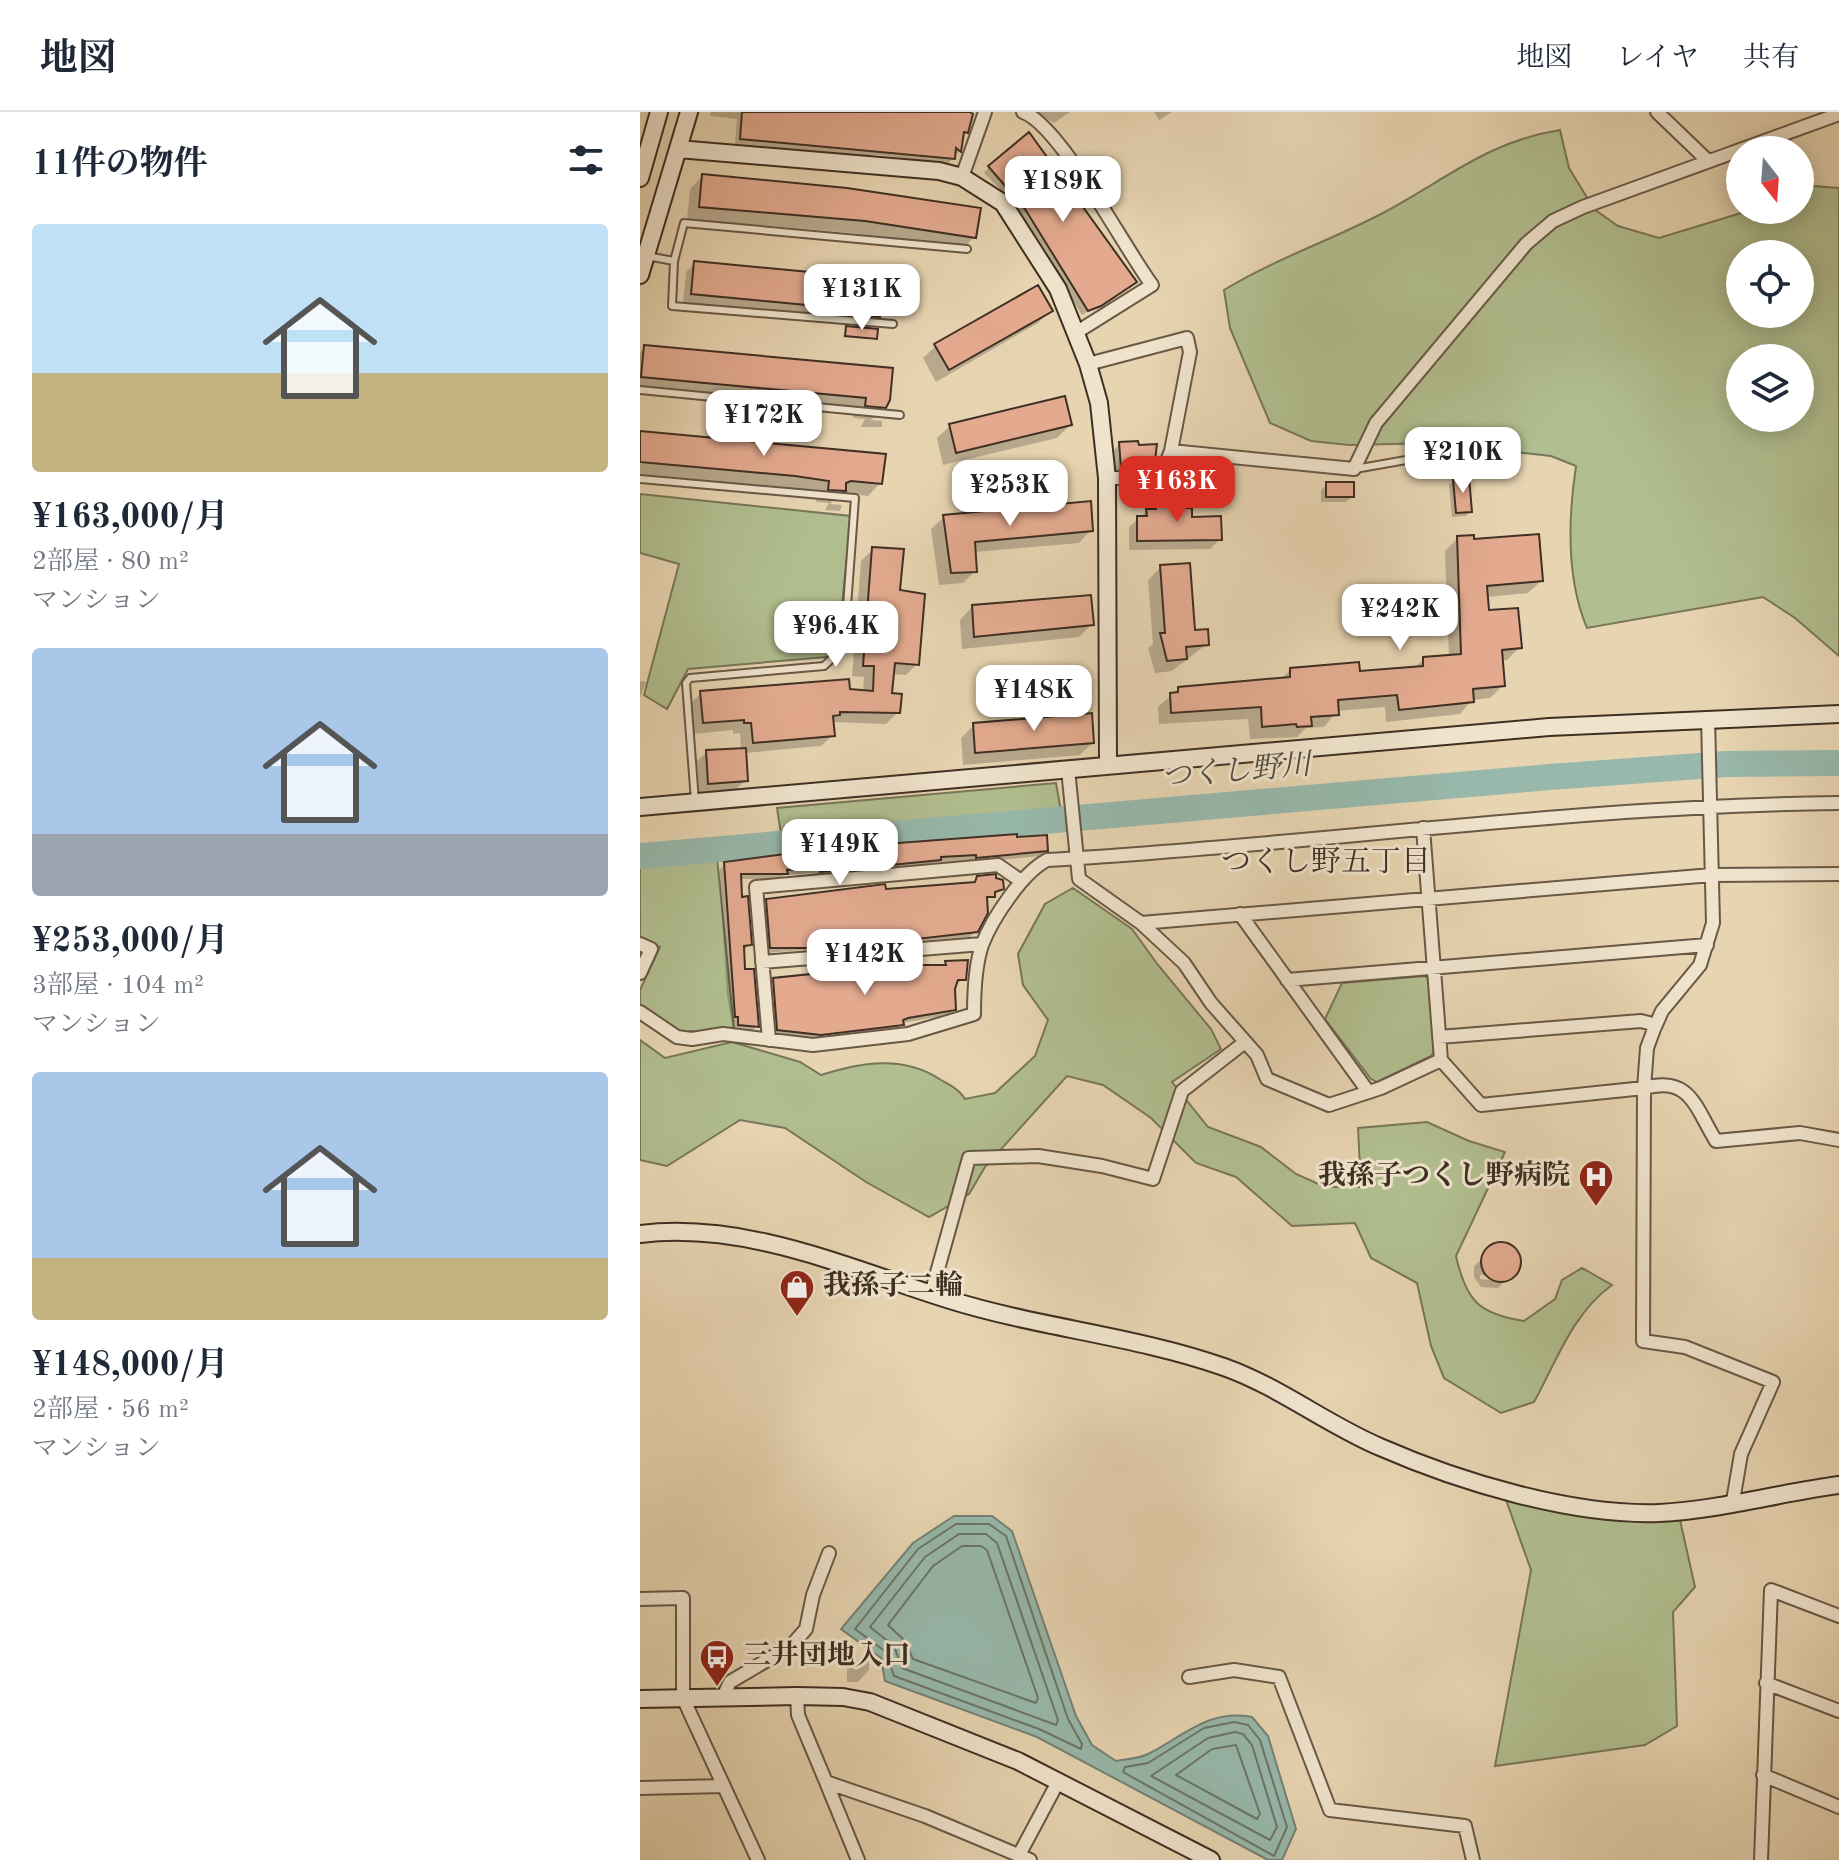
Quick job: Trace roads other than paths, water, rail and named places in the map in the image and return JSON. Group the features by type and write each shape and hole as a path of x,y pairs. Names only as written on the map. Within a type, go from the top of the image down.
{"street":[{"path":"640,178 659,112"},
{"path":"640,275 689,112"},
{"path":"962,177 985,112"},
{"path":"1023,112 1054,140 1152,285 1077,332"},
{"path":"1657,112 1707,160"},
{"path":"1171,451 1354,469 1376,423 1526,244 1563,216 1707,160 1839,114"},
{"path":"678,149 915,169 962,177 1003,203 1058,289 1077,332 1099,403 1107,478 1108,765"},
{"path":"1088,364 1187,338 1190,352 1171,451 1160,478 1107,478"},
{"path":"640,807 1549,727 1839,714"},
{"path":"1708,718 1713,923 1700,965 1662,1011 1647,1048 1644,1088 1643,1341 1685,1347 1773,1382 1741,1454 1733,1501"},
{"path":"1068,769 1079,879 1141,923 1184,963 1211,1003 1257,1055 1267,1079 1329,1105 1367,1090 1381,1088 1441,1060"},
{"path":"640,1012 677,1037 692,1039 723,1034 813,1045 892,1036 974,1014 982,944 1029,870 1047,860 1710,804 1839,803"},
{"path":"1423,828 1441,1060 1481,1105 1673,1084 1684,1088 1716,1141 1800,1133 1839,1140"},
{"path":"769,1040 756,887 998,865 1021,881"},
{"path":"1141,923 1712,875 1839,874"},
{"path":"1240,914 1367,1090"},
{"path":"640,944 651,949 640,973"},
{"path":"762,962 982,944"},
{"path":"1287,980 1707,945"},
{"path":"1439,1037 1641,1021 1656,1025"},
{"path":"931,1294 969,1158 1038,1156 1102,1166 1153,1179 1182,1091 1245,1042"},
{"path":"640,1234 696,1230 751,1239 977,1309 1222,1366 1273,1388 1350,1434 1473,1483 1640,1513 1694,1509 1839,1485"},
{"path":"723,1697 730,1682 791,1646 806,1629 813,1595 829,1553"},
{"path":"1761,1860 1771,1590 1839,1616"},
{"path":"640,1599 683,1598 683,1698 758,1860"},
{"path":"1189,1677 1234,1670 1279,1677 1330,1810 1465,1826 1473,1860"},
{"path":"1766,1683 1839,1711"},
{"path":"797,1696 798,1715 858,1860"},
{"path":"640,1699 797,1696 843,1697 870,1702 1059,1780 1211,1860"},
{"path":"1763,1775 1839,1807"},
{"path":"826,1782 911,1811 1026,1858 1059,1780"},
{"path":"640,1788 724,1786"}],"lane":[{"path":"893,324 672,306 674,261 684,223 967,249"},
{"path":"647,256 674,261"},
{"path":"640,390 900,415"},
{"path":"1354,469 1406,460"},
{"path":"640,479 855,498 844,647 824,666 690,678 686,683 695,803"}],"water":[{"path":"954,1516 992,1516 1012,1531 1076,1716 1092,1745 1116,1761 1132,1759 1148,1754 1209,1720 1252,1717 1268,1736 1296,1829 1282,1860 1268,1860 1037,1737 885,1681 881,1658 841,1629 913,1543"}],"waterway":[{"name":"つくし野川","path":"640,856 1550,777 1726,764 1839,763"}],"place":[{"name":"我孫子つくし野病院","path":"1596,1208"},
{"name":"我孫子二輪","path":"797,1318"},
{"name":"三井団地入口","path":"717,1688"}],"district":[{"name":"つくし野五丁目","path":"1326,863"}]}
